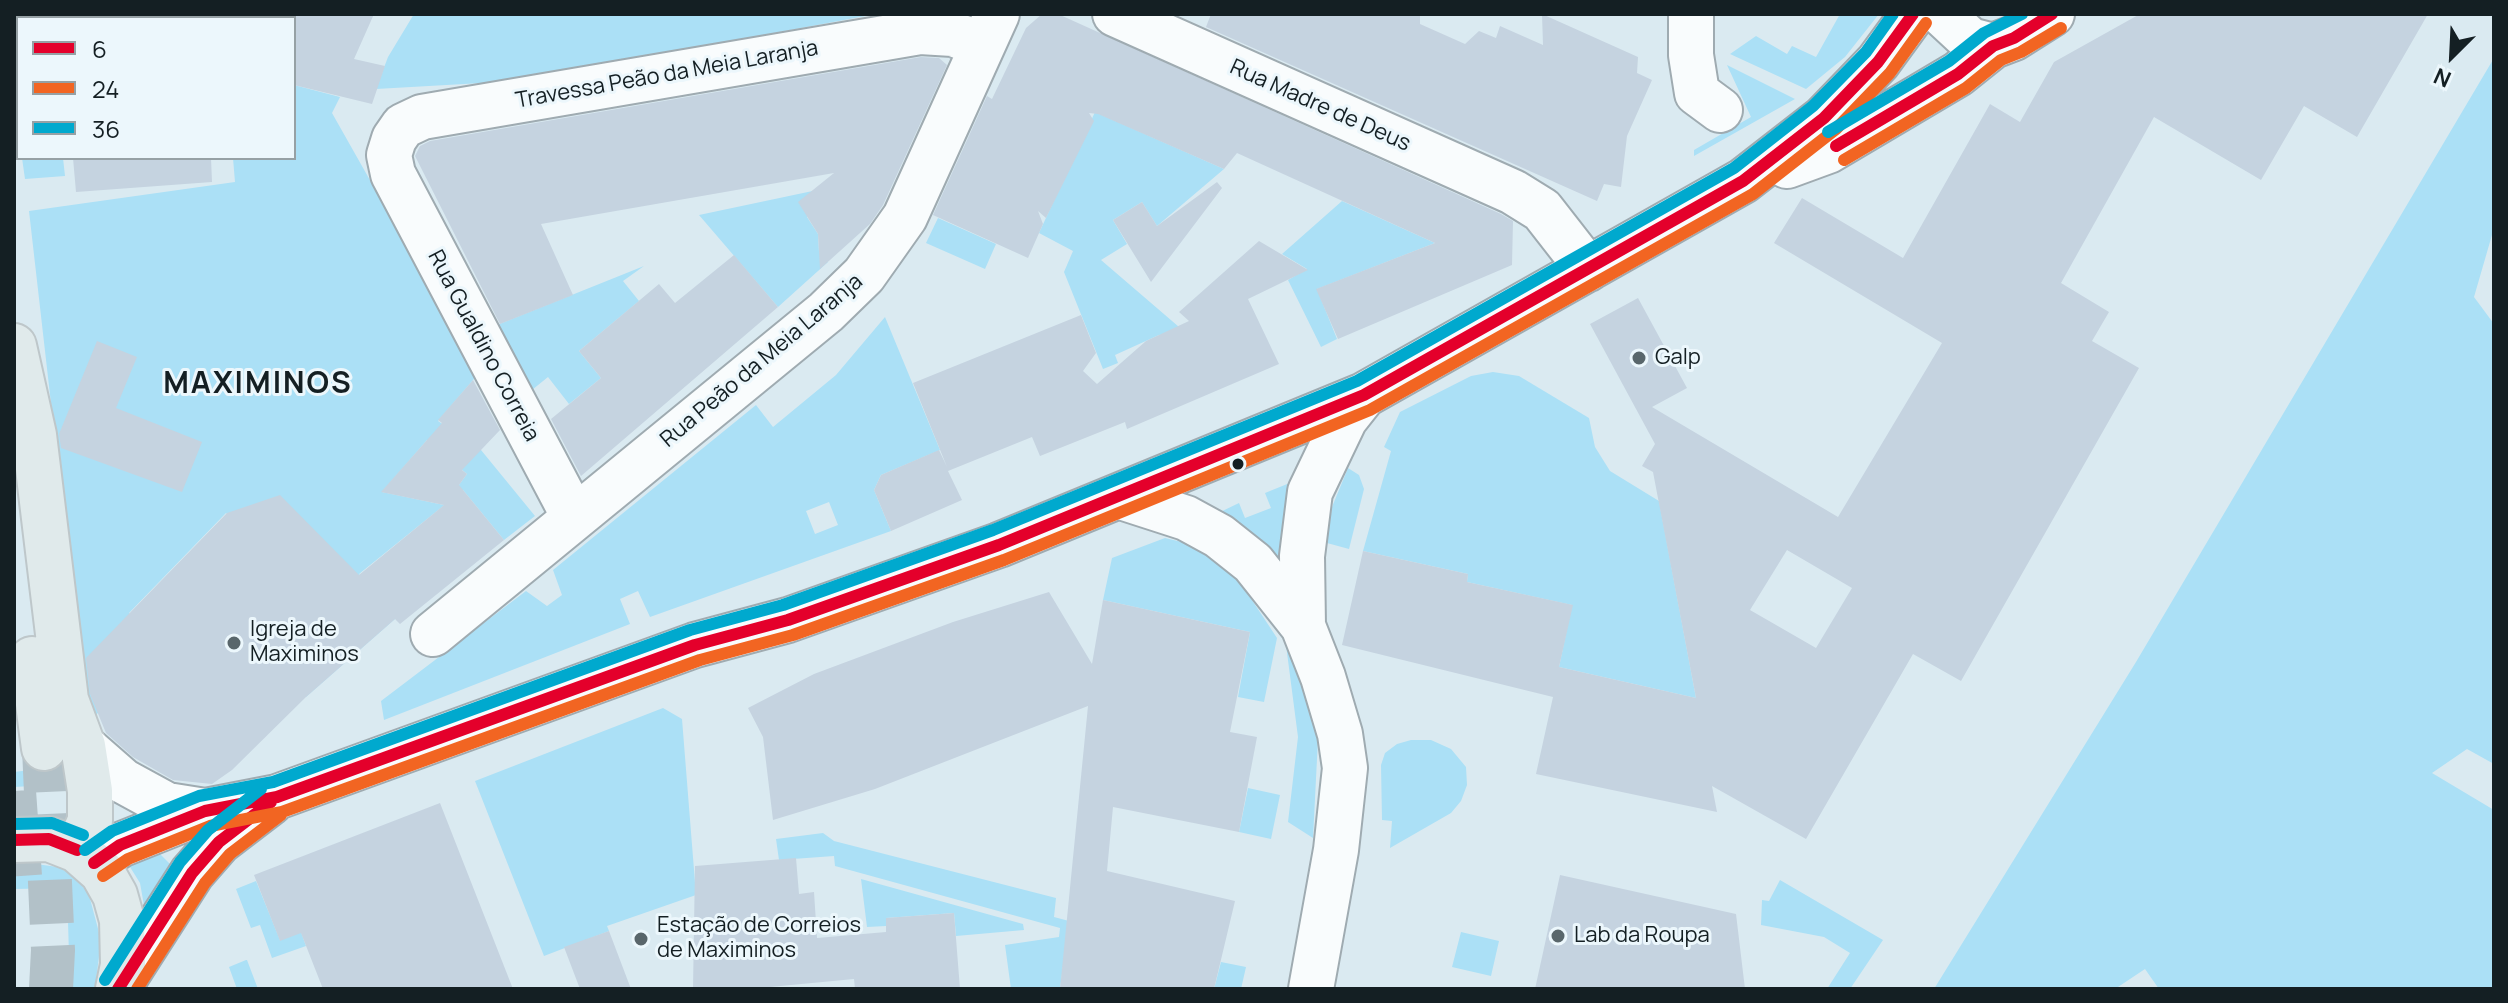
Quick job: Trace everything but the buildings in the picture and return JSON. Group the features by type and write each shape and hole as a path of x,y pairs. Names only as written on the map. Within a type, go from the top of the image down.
{"main road":[{"path":"14,346 34,435 66,700 63,747"},
{"path":"14,488 63,747 90,791 85,857"},
{"path":"14,840 49,839 85,857 115,895 122,920 123,965 118,988"}],"street":[{"name":"Rua Madre de Deus","path":"1115,14 1525,199 1542,210 1588,269"},
{"path":"1691,14 1691,55 1697,93 1720,110"},
{"path":"85,857 205,811 277,797 695,645 788,620 868,593 1121,497 1364,395 1743,181 1833,109 1878,62 1913,14"},
{"path":"1942,14 1970,40 1993,46"},
{"path":"1743,181 1828,151 1958,74 1993,46 2046,16"},
{"name":"Travessa Peão da Meia Laranja","path":"393,174 389,155 394,139 403,126 422,117 920,32 953,34 990,30"},
{"name":"Rua Peão da Meia Laranja","path":"433,634 826,312 864,275 905,217 990,30"},
{"name":"Rua Gualdino Correia","path":"393,174 574,517"},
{"path":"695,645 796,597 1498,317"},
{"path":"1311,989 1338,836 1345,768 1340,734 1303,626 1303,544 1310,492 1345,419 1364,395"},
{"path":"1121,497 1186,518 1219,536 1253,563 1303,626"},
{"path":"63,747 167,805 205,811"},
{"path":"118,988 192,873 219,842 277,797"}],"shaded area":[{"path":"414,14 876,14 517,81 376,89 388,57"},
{"path":"1840,14 1879,14 1845,57 1806,89 1730,54 1756,36 1787,54 1792,46 1816,57"},
{"path":"16,42 16,112 14,44"},
{"path":"2494,58 2494,228 2474,297 2494,324 2494,764 2467,749 2432,773 2494,810 2494,989 2159,989 2145,969 2115,989 1934,989 2136,662"},
{"path":"1727,65 1795,99 1694,156 1694,150 1751,117"},
{"path":"296,86 340,97 332,113 479,373 438,421 481,450 535,516 504,540 463,490 359,574 395,619 306,697 295,686 266,553 226,513 129,613 148,632 136,672 96,715 84,692 29,211 235,182 233,160 296,160","holes":["427,440 467,474 444,505 382,492"]},
{"path":"1095,112 1224,169 1157,226 1142,202 1113,220 1127,244 1101,260 1186,333 1159,335 1115,355 1118,363 1103,369 1064,272 1073,251 1039,233"},
{"path":"22,160 63,160 65,176 25,179"},
{"path":"841,185 807,217 818,234 819,252 828,262 778,307 699,215"},
{"path":"1342,201 1435,243 1317,289 1337,339 1321,347 1288,280 1307,269 1282,254"},
{"path":"938,218 996,244 985,269 926,243"},
{"path":"644,266 623,281 639,301 579,351 601,378 569,404 548,377 527,394 492,327"},
{"path":"885,317 940,450 881,475 874,490 891,531 650,617 638,591 620,599 630,624 384,720 381,701 526,591 547,606 562,595 553,570 756,405 773,427 836,375","holes":["829,502 838,525 815,534 806,511"]},
{"path":"1493,372 1519,376 1589,418 1595,447 1610,471 1659,501 1696,698 1559,667 1572,605 1467,582 1468,574 1363,551 1391,451 1384,447 1400,412 1471,376"},
{"path":"1348,468 1359,475 1364,489 1349,549 1327,543 1332,507"},
{"path":"1302,478 1293,591 1212,516 1239,503 1245,518 1271,508 1265,493"},
{"path":"1165,538 1186,543 1217,562 1240,582 1277,638 1264,702 1238,697 1250,632 1103,600 1112,558"},
{"path":"1286,645 1311,698 1318,739 1313,838 1288,822 1298,737"},
{"path":"663,708 682,719 696,895 607,926 609,931 544,956 475,781"},
{"path":"1431,740 1451,749 1466,767 1467,785 1461,801 1451,813 1390,848 1392,821 1382,820 1381,765 1385,753 1397,744"},
{"path":"62,766 68,784 14,787 14,772"},
{"path":"1248,788 1280,795 1271,839 1239,832"},
{"path":"823,833 834,841 1056,898 1054,917 1069,921 1060,989 1011,989 1005,945 1059,937 1060,928 835,866 834,856 779,860 776,839"},
{"path":"152,846 175,869 147,922 140,883 120,851"},
{"path":"21,862 58,867 76,877 89,895 101,940 95,989 70,989 67,888 14,889 14,865"},
{"path":"861,879 1023,924 1024,930 956,936 954,913 886,918 886,926 867,927"},
{"path":"1780,880 1883,940 1850,989 1827,989 1850,953 1824,937 1761,925 1762,900 1769,901"},
{"path":"256,881 280,940 301,932 306,946 272,958 260,925 251,928 236,889"},
{"path":"1461,932 1499,941 1491,976 1452,967"},
{"path":"247,960 258,989 237,989 229,967"},
{"path":"1221,962 1246,967 1241,989 1214,989"}],"tunnel":[{"path":"44,748 53,950 51,989"},
{"path":"14,791 20,876"}],"transit line":[{"name":"36","path":"85,850 112,831 199,796 273,782 690,630 783,605 993,530 1357,381 1734,168 1813,106 1866,52 1893,14"},
{"name":"6","path":"94,863 120,845 205,811 277,797 695,645 788,620 999,545 1364,395 1743,181 1824,118 1878,62 1913,14"},
{"name":"36","path":"1828,132 1949,61 1984,33 2022,14"},
{"name":"6","path":"1836,146 1958,74 1993,46 2014,38 2052,14"},
{"name":"24","path":"103,876 128,859 210,826 282,812 700,660 793,635 1004,560 1370,410 1753,194 1836,129 1890,73 1926,23"},
{"name":"24","path":"1844,160 1966,88 2001,60 2061,28"},
{"name":"36","path":"105,980 180,862 208,830 261,789"},
{"name":"6","path":"118,989 192,873 219,842 271,802"},
{"name":"24","path":"137,989 205,883 230,854 281,815"},
{"name":"36","path":"14,824 52,823 83,835"},
{"name":"6","path":"14,840 49,839 77,850"}],"place":[{"name":"Galp","path":"1639,358"},
{"name":"Igreja de Maximinos","path":"234,643"},
{"name":"Lab da Roupa","path":"1558,936"},
{"name":"Estação de Correios de Maximinos","path":"641,939"}],"district":[{"name":"MAXIMINOS","path":"258,385"}]}
